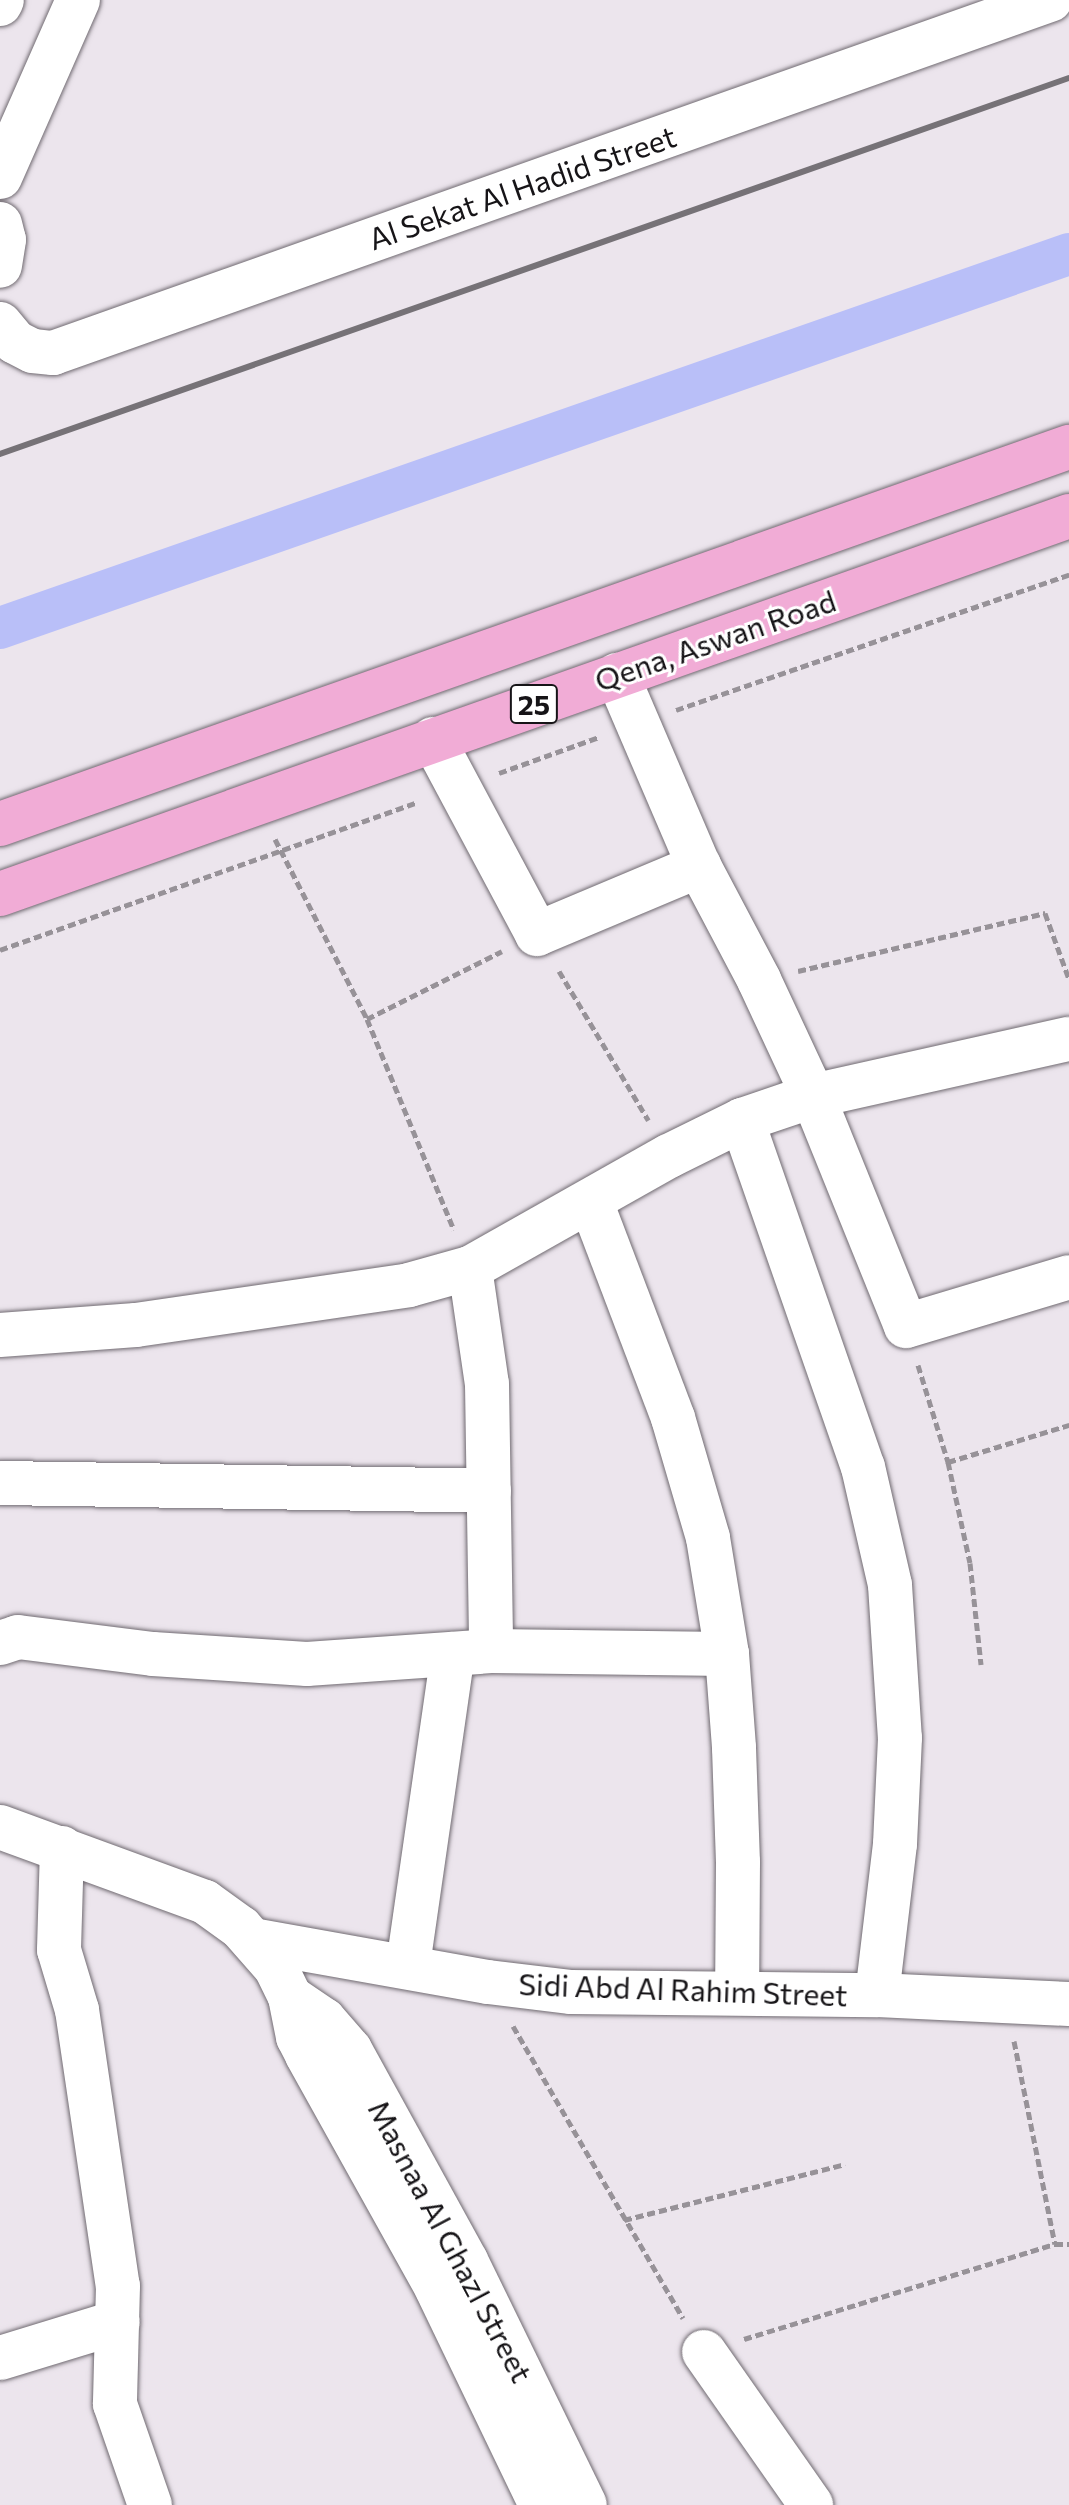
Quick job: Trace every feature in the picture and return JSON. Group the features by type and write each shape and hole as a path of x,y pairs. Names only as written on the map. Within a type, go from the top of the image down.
{"highway":[{"name":"25","path":"0,824 1069,447"},
{"name":"Qena, Aswan Road","path":"0,894 1069,516"}],"street":[{"path":"0,177 78,0"},
{"name":"Al Sekat Al Hadid Street","path":"0,324 15,342 33,351 53,353 1050,0"},
{"path":"0,224 4,240 0,266"},
{"path":"617,675 699,866 759,980 813,1096 906,1326 1069,1277"},
{"path":"433,739 537,934 699,866"},
{"path":"0,1335 136,1325 409,1285 470,1268 669,1156 742,1120 813,1096 1069,1039"},
{"path":"742,1120 863,1467 890,1585 900,1738 895,1844 877,1995"},
{"path":"591,1202 673,1418 708,1538 727,1654 738,1862 737,1992"},
{"path":"408,1965 472,1652 489,1491 487,1384 470,1268"},
{"path":"0,1483 489,1491"},
{"path":"0,1643 18,1637 168,1655 307,1664 472,1652 727,1654"},
{"name":"Masnaa Al Ghazl Street","path":"0,1827 205,1902 252,1940 276,1968 290,1997 298,2037 437,2289 541,2505"},
{"path":"62,1848 59,1950 77,2010 102,2158 118,2286 113,2380 115,2404 150,2505"},
{"name":"Sidi Abd Al Rahim Street","path":"252,1940 408,1965 488,1982 571,1992 877,1995 1069,2004"},
{"name":"Masnaa Al Ghazl Street","path":"290,1997 324,2020 350,2050 466,2261 585,2505"},
{"path":"0,2358 118,2322"},
{"path":"704,2352 811,2505"}],"path":[{"path":"0,950 637,724 1069,575"},
{"path":"259,801 280,852 367,1019 470,1268"},
{"path":"759,980 1045,913 1069,979"},
{"path":"367,1019 537,934 669,1156"},
{"path":"906,1326 948,1462 970,1563 981,1664"},
{"path":"948,1462 1069,1425"},
{"path":"488,1982 624,2220 704,2352 1055,2244 1069,2244"},
{"path":"1006,2001 1055,2244"},
{"path":"624,2220 845,2164"}],"waterway":[{"path":"0,628 1069,254"}],"railway":[{"path":"0,454 1069,78"}]}
